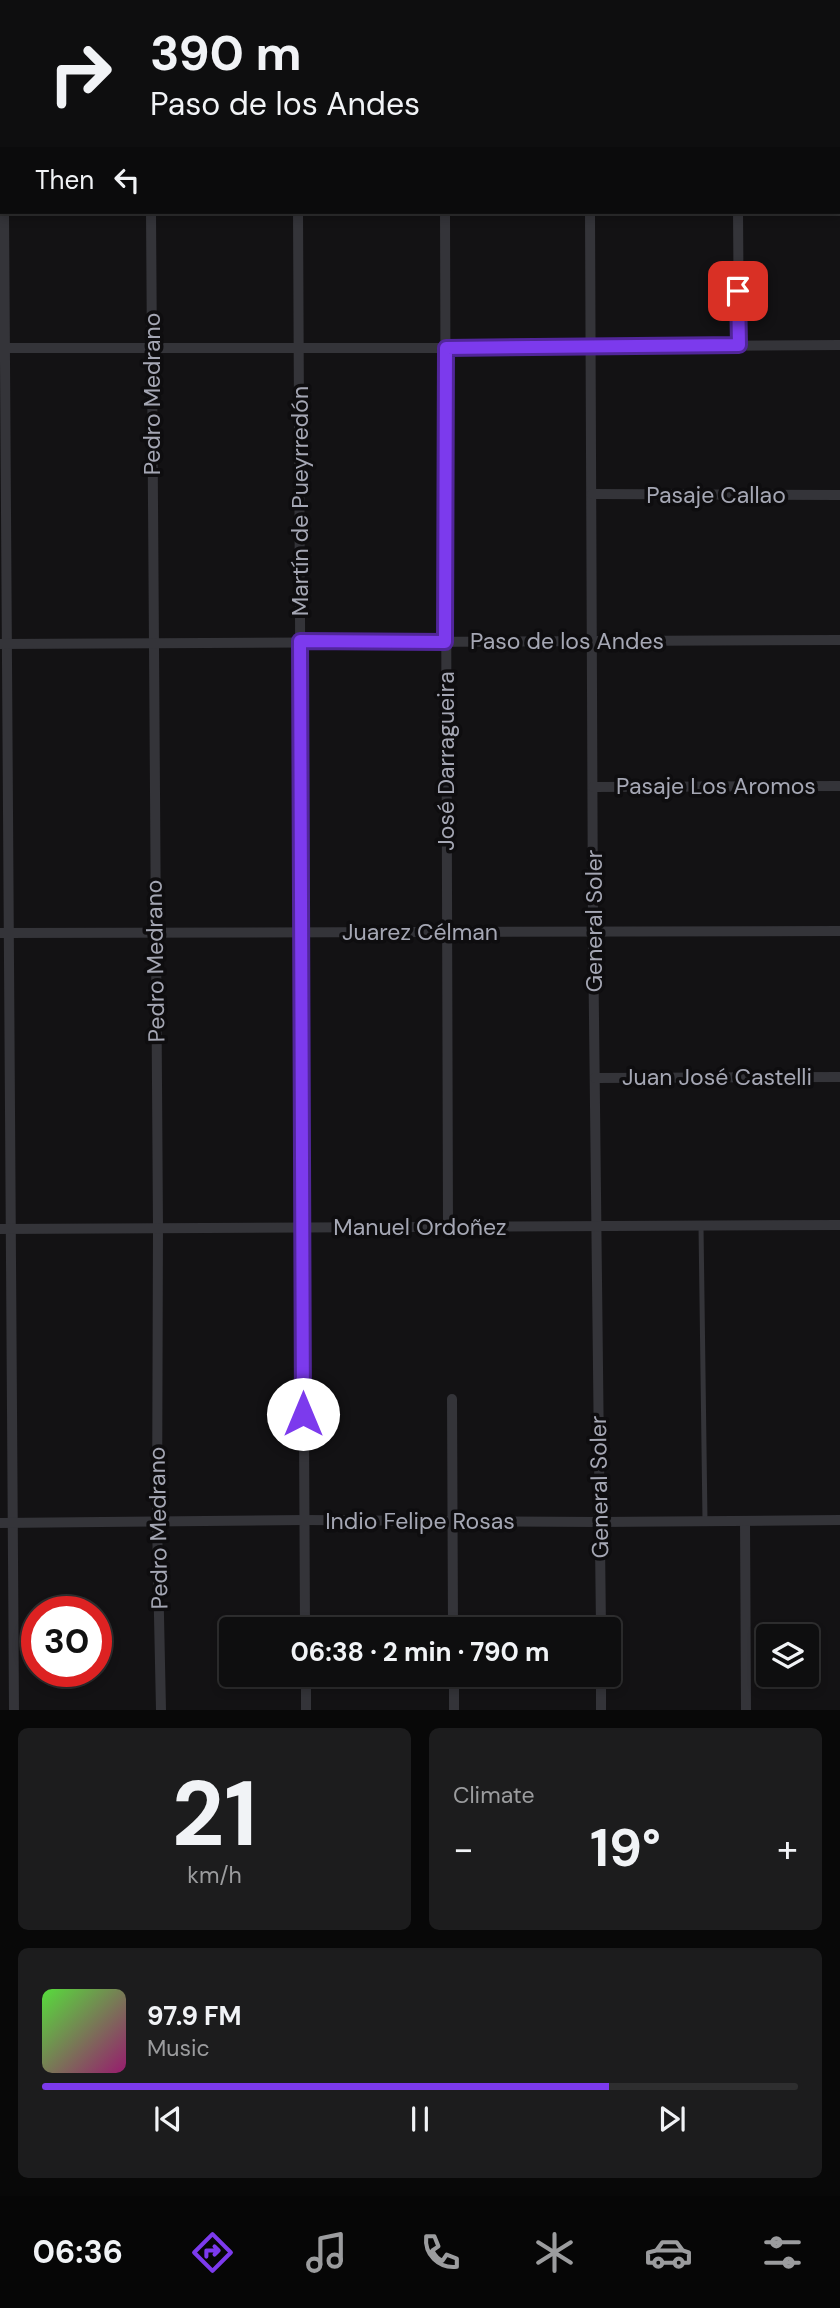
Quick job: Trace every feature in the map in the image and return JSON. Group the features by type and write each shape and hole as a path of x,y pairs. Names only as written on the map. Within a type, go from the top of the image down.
{"street":[{"path":"4,214 4,933 14,1710"},
{"name":"Pedro Medrano","path":"151,214 161,1710"},
{"name":"Martín de Pueyrredón","path":"298,214 305,1617"},
{"name":"José Darragueira","path":"445,214 448,1227"},
{"name":"General Soler","path":"590,214 593,931 601,1617"},
{"path":"738,214 739,345"},
{"path":"2,348 840,345"},
{"name":"Pasaje Callao","path":"592,494 840,495"},
{"name":"Paso de los Andes","path":"3,644 840,640"},
{"name":"Pasaje Los Aromos","path":"593,787 840,786"},
{"name":"Juarez Célman","path":"4,933 840,932"},
{"name":"Juan José Castelli","path":"595,1077 840,1077"},
{"name":"Manuel Ordoñez","path":"6,1229 840,1225"},
{"path":"452,1399 453,1617"},
{"name":"Indio Felipe Rosas","path":"0,1523 840,1520"},
{"path":"745,1521 746,1710"},
{"path":"306,1687 306,1710"},
{"path":"454,1687 454,1710"},
{"path":"601,1687 601,1710"}],"lane":[{"path":"701,1226 705,1521"}],"route":[{"path":"303,1414 300,641 445,642 446,348 739,345 738,291"}]}
